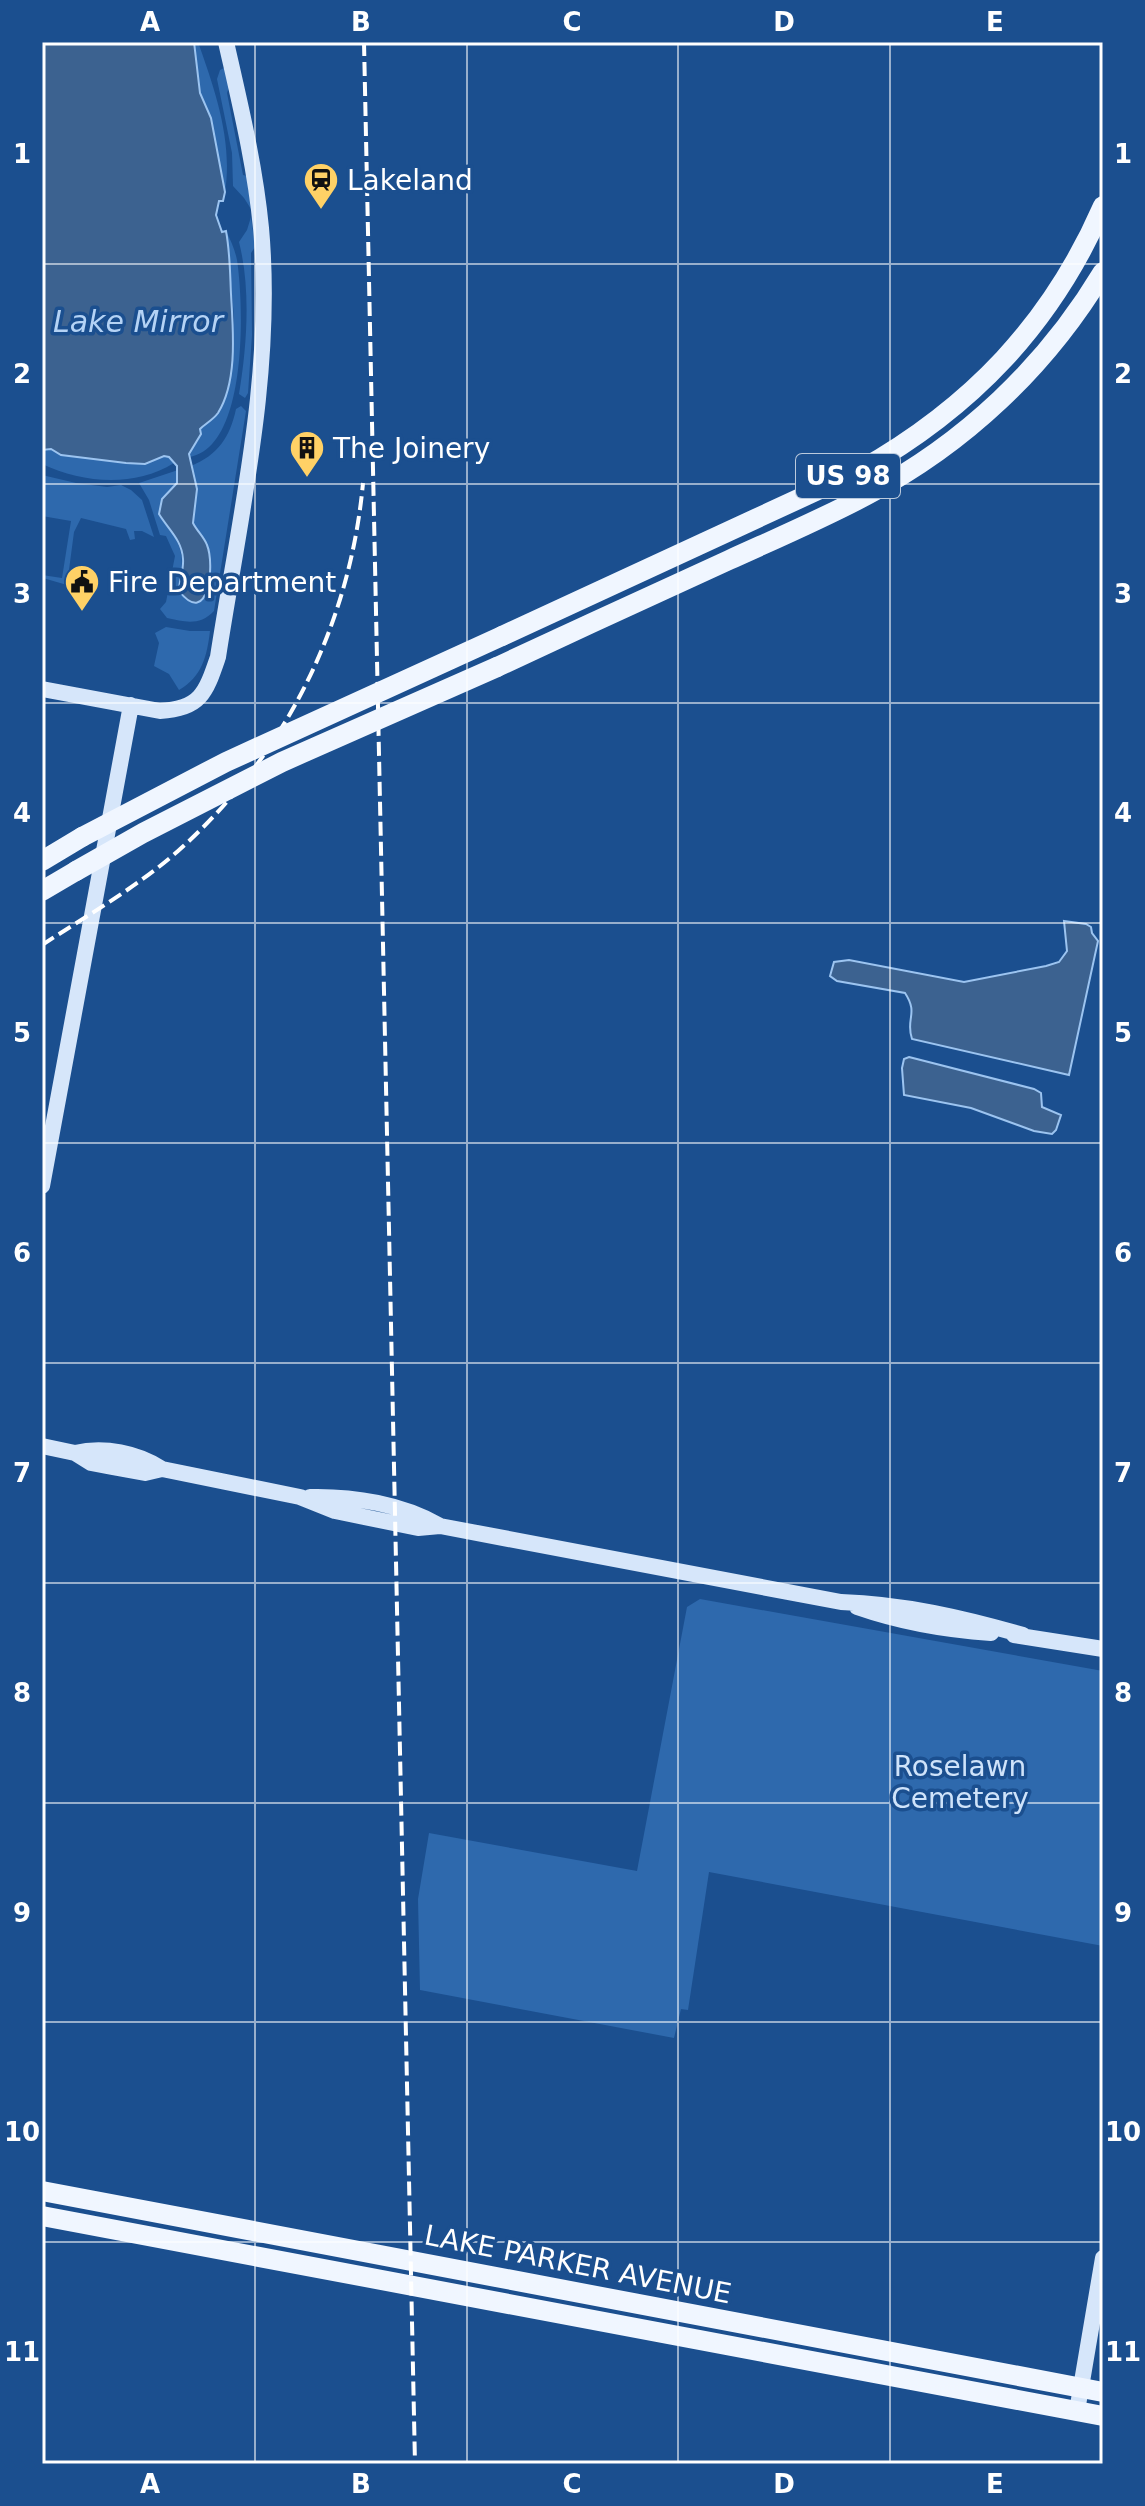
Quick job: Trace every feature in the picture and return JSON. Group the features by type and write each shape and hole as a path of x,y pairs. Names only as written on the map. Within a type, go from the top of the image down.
{"main road":[{"name":"US 98","path":"42,861 226,762 859,471 896,450 934,424 999,367 1027,335 1074,266 1103,206"},
{"name":"US 98","path":"42,891 143,833 282,762 497,667 866,496 936,454 1002,400 1085,302 1103,272"},
{"name":"LAKE PARKER AVENUE","path":"42,2191 1103,2392"},
{"path":"42,2206 79,2212 99,2202"},
{"name":"LAKE PARKER AVENUE","path":"42,2216 1103,2416"},
{"path":"95,2226 111,2216 162,2224 187,2218"}],"street":[{"path":"42,689 160,711 178,710 197,702 209,683 218,657 259,395 264,300 261,229 253,166 226,42"},
{"path":"42,1186 131,705"},
{"path":"42,1446 75,1453 91,1463 145,1473 162,1469 300,1497 343,1513 418,1528 440,1526 841,1602 886,1617 964,1631 1023,1635 1103,1649"},
{"path":"1077,2411 1103,2258"}],"green space":[{"path":"194,42 198,42 221,116 227,154 225,192 211,118 200,93"},
{"path":"226,67 230,84 227,93 243,175 247,176 251,209 233,186 232,153 217,79 220,70"},
{"path":"251,217 255,247 251,253 252,335 248,393 245,398 239,394 246,318 245,279 239,242"},
{"path":"226,231 236,256 239,281 238,372 232,403 222,429 208,448 189,457 198,441 200,429 218,414 230,377 234,317"},
{"path":"241,406 246,411 214,611 198,621 167,618 160,609 166,602 175,556 166,536 160,535 149,500 139,483 178,470 177,483 162,499 162,520 180,549 182,564 179,582 210,562 208,546 193,523 197,489 191,466 216,451 230,428 236,409"},
{"path":"51,449 61,455 145,464 164,456 174,463 142,476 91,479 42,464 42,450"},
{"path":"42,475 107,487 121,485 131,490 142,500 154,537 134,531 135,539 130,540 126,529 81,518 74,532 67,585 43,578 42,575 62,578 71,521 42,516"},
{"path":"166,627 210,631 202,665 193,679 179,690 169,674 154,666 159,643 155,633"},
{"name":"Roselawn Cemetery","path":"700,1599 1103,1671 1103,1946 709,1872 688,2010 681,2009 674,2038 420,1990 418,1899 429,1833 637,1871 687,1607"}],"water":[{"name":"Lake Mirror","path":"42,42 194,42 200,93 211,118 225,192 216,215 222,232 226,231 233,339 229,386 224,400 216,415 200,429 201,434 189,454 197,489 193,523 207,545 210,566 207,589 197,603 189,601 179,591 182,552 159,514 162,499 177,483 177,466 169,457 145,464 126,463 42,450"},
{"path":"1064,921 1086,924 1098,941 1069,1075 912,1039 912,1012 905,993 837,981 830,976 834,962 849,960 964,982 1046,966 1059,962 1067,951"},
{"path":"909,1057 1034,1089 1041,1093 1042,1107 1061,1115 1056,1130 1052,1134 1034,1131 971,1108 904,1095 902,1068 904,1059"}],"railway":[{"path":"364,42 415,2464"},
{"path":"42,945 146,877 178,851 216,814 280,730 306,685 344,587 356,536 363,483"}],"place":[{"name":"Lakeland","path":"321,211"},
{"name":"The Joinery","path":"307,479"},
{"name":"Fire Department","path":"82,613"}]}
